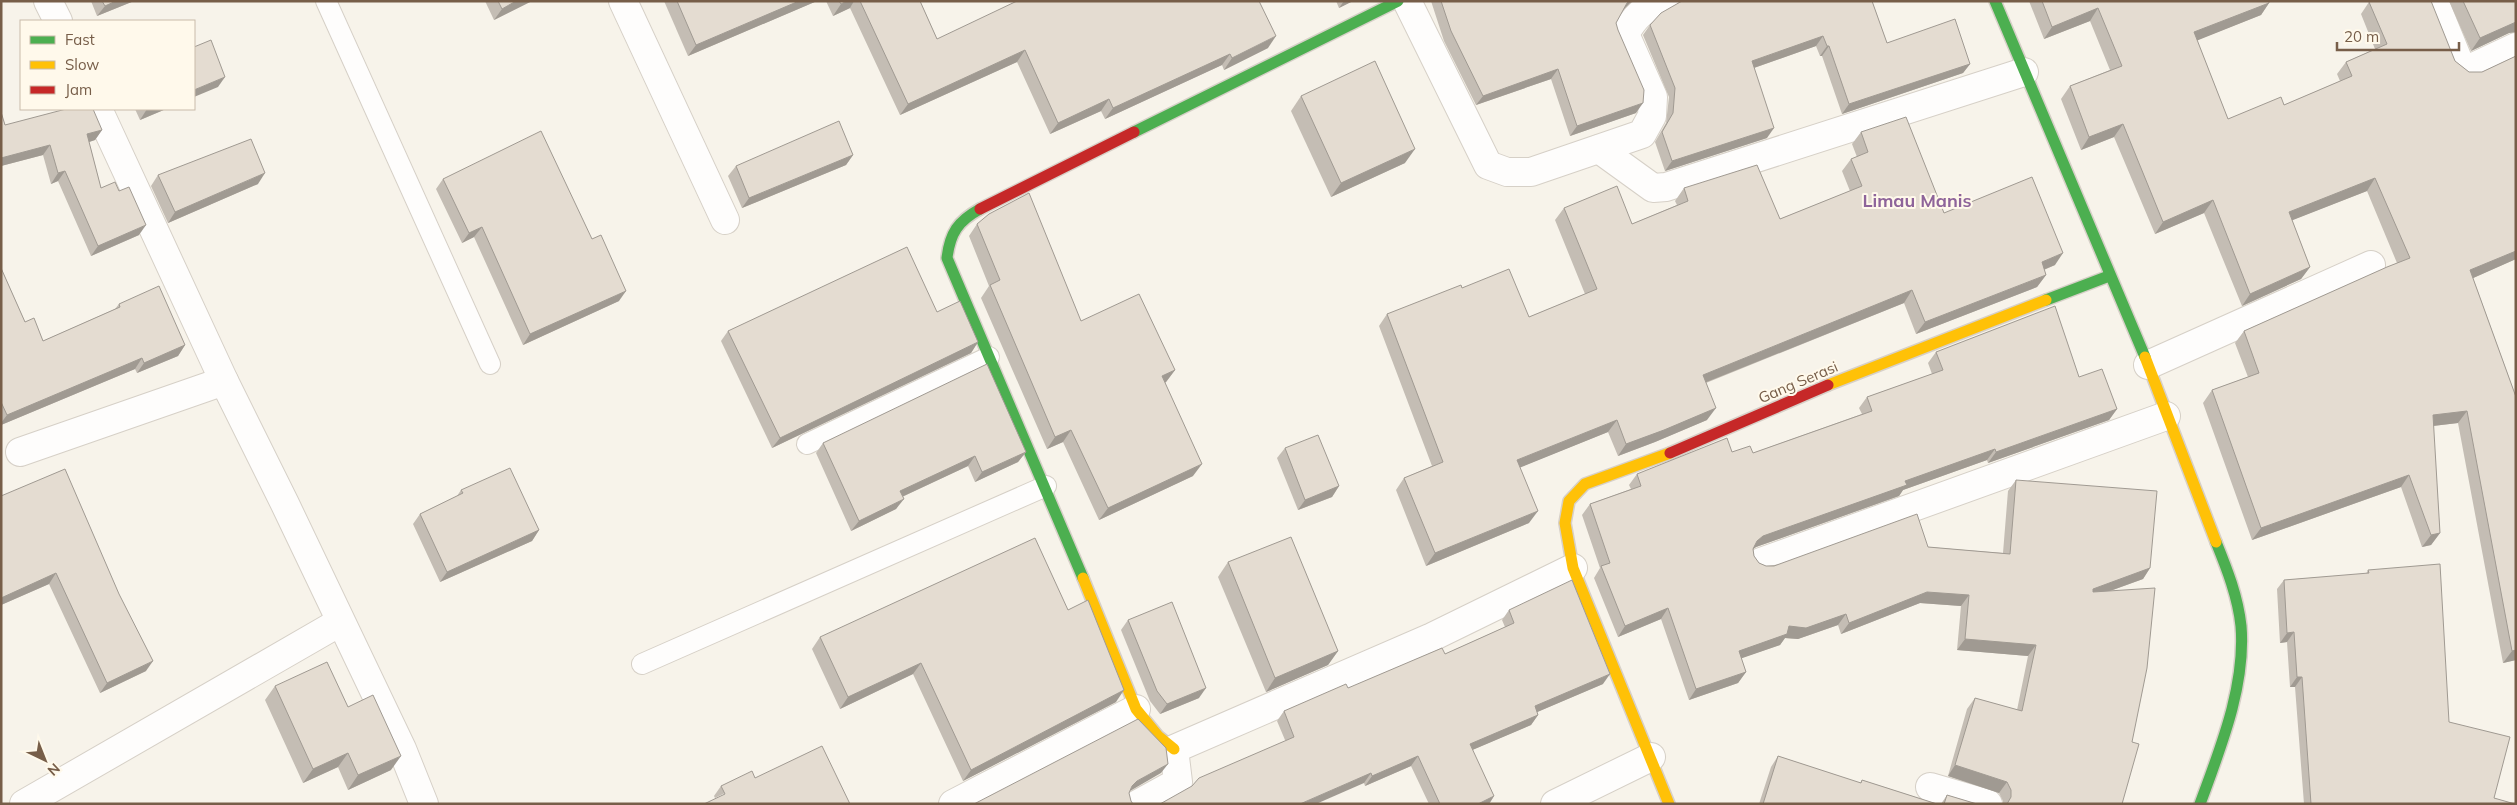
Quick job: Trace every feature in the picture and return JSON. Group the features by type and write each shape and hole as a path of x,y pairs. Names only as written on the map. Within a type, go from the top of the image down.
{"street":[{"path":"48,1 58,20"},
{"path":"623,1 725,220"},
{"path":"1174,749 1154,734 1136,709 1046,486 947,258 948,239 958,221 992,202 1398,1"},
{"path":"1407,1 1488,164 1507,172 1531,172 1642,134 1652,116 1653,97 1625,34 1634,17 1648,7 1664,1"},
{"path":"1995,1 2148,365 2166,416 2233,585 2241,628 2237,680 2217,755 2200,804"},
{"path":"2434,1 2461,67 2467,70 2516,47"},
{"path":"1599,149 1653,188 1666,187 2024,72"},
{"path":"98,110 224,381 402,749 424,804"},
{"path":"2148,365 2372,265"},
{"name":"Gang Serasi","path":"1669,804 1573,568 1565,522 1566,511 1570,501 1584,484 1661,457 1840,380 2109,276"},
{"path":"20,452 224,381"},
{"path":"1761,562 2166,416"},
{"path":"1174,749 1432,637 1573,568"},
{"path":"24,804 340,622"},
{"path":"953,804 1136,709"},
{"path":"1138,804 1178,782 1174,749"},
{"path":"1554,804 1651,757"},
{"path":"1930,787 1988,804"}],"lane":[{"path":"326,1 490,364"},
{"path":"807,444 989,357"},
{"path":"642,664 1046,486"}],"building":[{"path":"102,1 116,1 105,6"},
{"path":"498,1 516,1 502,9"},
{"path":"677,1 799,1 696,45"},
{"path":"860,1 920,1 937,39 1017,1 1259,1 1276,36 1232,58 1230,54 1113,108 1109,99 1058,123 1025,50 908,104"},
{"path":"1441,1 1629,1 1616,23 1644,90 1643,103 1577,126 1558,69 1483,96 1451,31"},
{"path":"1682,1 1872,1 1887,43 1955,19 1970,64 1849,104 1829,46 1827,46 1823,36 1752,61 1774,128 1672,161 1662,132 1673,113 1675,88 1650,25 1661,13"},
{"path":"2042,1 2269,1 2269,3 2194,32 2228,119 2281,97 2284,105 2352,76 2346,62 2387,44 2369,2 2371,1 2431,1 2455,61 2469,72 2482,72 2516,56 2516,251 2470,270 2516,397 2516,650 2512,651 2467,411 2433,415 2440,533 2431,535 2409,475 2261,528 2212,390 2259,373 2244,331 2410,258 2375,178 2289,212 2310,267 2250,294 2213,200 2163,222 2123,124 2089,137 2070,86 2122,66 2098,8 2052,27"},
{"path":"2463,1 2516,1 2516,22 2480,38"},
{"path":"211,40 225,77 195,90 195,47"},
{"path":"1375,61 1415,149 1341,183 1301,96"},
{"path":"62,110 93,110 102,130 87,134 101,188 115,182 119,191 129,187 146,225 98,246 65,171 58,173 50,145 1,158 1,112 5,125"},
{"path":"1906,117 1944,213 2032,177 2063,253 2042,262 2046,275 1925,322 1912,290 1703,375 1716,408 1626,444 1617,420 1517,460 1538,511 1435,553 1404,478 1443,462 1387,314 1461,285 1462,288 1509,269 1529,317 1597,289 1564,208 1617,186 1632,224 1688,201 1684,188 1757,165 1780,219 1862,186 1851,159 1868,152 1861,132"},
{"path":"839,121 853,155 749,198 736,166"},
{"path":"541,131 592,239 601,235 626,291 530,334 482,227 469,233 443,179"},
{"path":"251,139 265,173 175,212 158,175"},
{"path":"1029,193 1081,321 1139,294 1175,370 1162,376 1202,464 1108,508 1071,430 1055,437 990,285 1000,280 977,224 989,214"},
{"path":"907,247 937,312 960,301 978,342 780,438 728,331"},
{"path":"1,268 25,322 34,318 43,341 120,307 119,304 159,286 185,345 144,363 142,358 7,415 1,402"},
{"path":"2055,306 2079,377 2102,369 2117,409 1996,452 1995,449 1905,481 1907,485 1763,536 1757,541 1753,549 1754,556 1759,563 1766,566 1774,566 1917,514 1928,547 2010,554 2016,480 2157,491 2150,568 2093,589 2093,592 2155,588 2147,668 2132,742 2139,744 2122,804 2007,804 2011,797 2011,790 2007,782 1955,765 1975,698 2022,711 2036,645 1965,639 1969,595 1927,592 1849,623 1846,614 1806,628 1789,626 1787,634 1739,651 1746,672 1696,689 1668,608 1625,626 1601,566 1610,563 1590,504 1641,486 1637,474 1727,438 1732,452 1750,446 1753,453 1872,411 1867,397 1943,370 1936,352"},
{"path":"987,364 1026,452 982,472 975,456 900,491 904,499 859,521 823,443"},
{"path":"1318,435 1339,486 1305,500 1285,448"},
{"path":"510,468 539,530 447,572 420,514 463,493 461,490"},
{"path":"65,469 119,594 153,661 107,683 56,573 1,598 1,496"},
{"path":"1291,537 1338,651 1275,678 1228,562"},
{"path":"1035,538 1068,610 1088,600 1124,690 971,770 921,663 848,697 820,637"},
{"path":"2440,564 2449,722 2510,737 2494,798 2515,804 2311,804 2302,677 2297,677 2294,632 2287,633 2284,580 2369,573 2368,570"},
{"path":"1572,580 1610,674 1535,706 1538,715 1470,744 1494,796 1478,804 1440,804 1418,756 1372,776 1371,773 1300,804 1160,804 1192,786 1199,778 1294,737 1284,711 1346,684 1348,688 1442,648 1445,654 1514,623 1509,610"},
{"path":"1172,602 1206,688 1167,704 1157,691 1128,620"},
{"path":"327,662 348,707 373,695 401,756 358,775 348,753 313,769 275,686"},
{"path":"1138,719 1166,748 1168,764 1137,781 1132,786 1129,793 1133,804 974,804"},
{"path":"822,746 850,804 704,804 725,794 721,786 752,771 755,778"},
{"path":"1778,756 1861,783 1862,780 1937,804 1763,804"},
{"path":"1947,795 1977,804 1944,804"}],"traffic: fast":[{"path":"1134,132 1398,1"},
{"path":"1995,1 2145,357"},
{"path":"980,209 966,218 956,229 950,241 947,258 1083,578"},
{"path":"2046,300 2109,276"},
{"path":"2200,804 2230,717 2240,671 2241,626 2237,604 2216,542"}],"traffic: slow":[{"path":"1828,385 2046,300"},
{"path":"2145,357 2216,542"},
{"path":"1669,804 1573,568 1565,523 1569,501 1585,484 1670,453"},
{"path":"1083,578 1136,709 1158,736 1174,749"}],"traffic: jam":[{"path":"980,209 1134,132"},
{"path":"1670,453 1828,385"}],"district":[{"name":"Limau Manis","path":"1917,200"}]}
